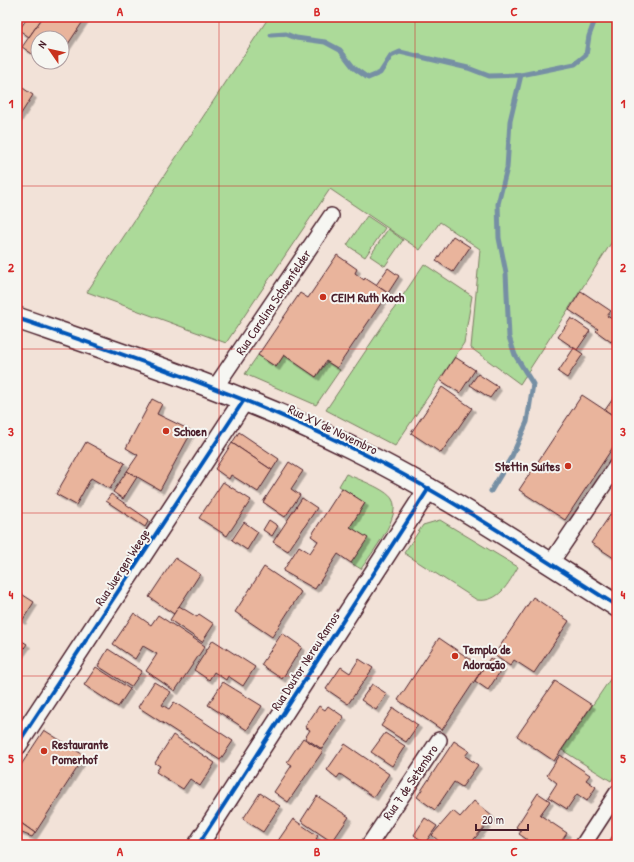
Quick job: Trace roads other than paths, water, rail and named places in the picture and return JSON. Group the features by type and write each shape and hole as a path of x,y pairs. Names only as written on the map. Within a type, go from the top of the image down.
{"main road":[{"name":"Rua XV de Novembro","path":"17,318 244,400 352,448 429,488 617,606"}],"street":[{"name":"Rua Carolina Schoenfelder","path":"214,389 331,216"},
{"name":"Rua Juergen Weege","path":"17,745 244,400"},
{"path":"550,564 617,465"},
{"name":"Rua Doutor Nereu Ramos","path":"198,845 429,488"},
{"name":"Rua 7 de Setembro","path":"369,845 439,740"},
{"path":"583,845 617,792"}],"waterway":[{"path":"491,491 512,456 527,422 533,384 515,355 509,337 506,273 499,238 498,204 507,168 510,121 521,75 575,64 586,55 589,36 596,17"},
{"path":"271,35 286,34 296,38 325,42 340,50 354,68 368,78 380,73 391,56 400,52 468,68 489,76 521,75"}],"place":[{"name":"CEIM Ruth Koch","path":"323,297"},
{"name":"Schoen","path":"166,431"},
{"name":"Stettin Suítes","path":"568,466"},
{"name":"Templo de Adoração","path":"455,656"},
{"name":"Restaurante Pomerhof","path":"44,751"}]}
